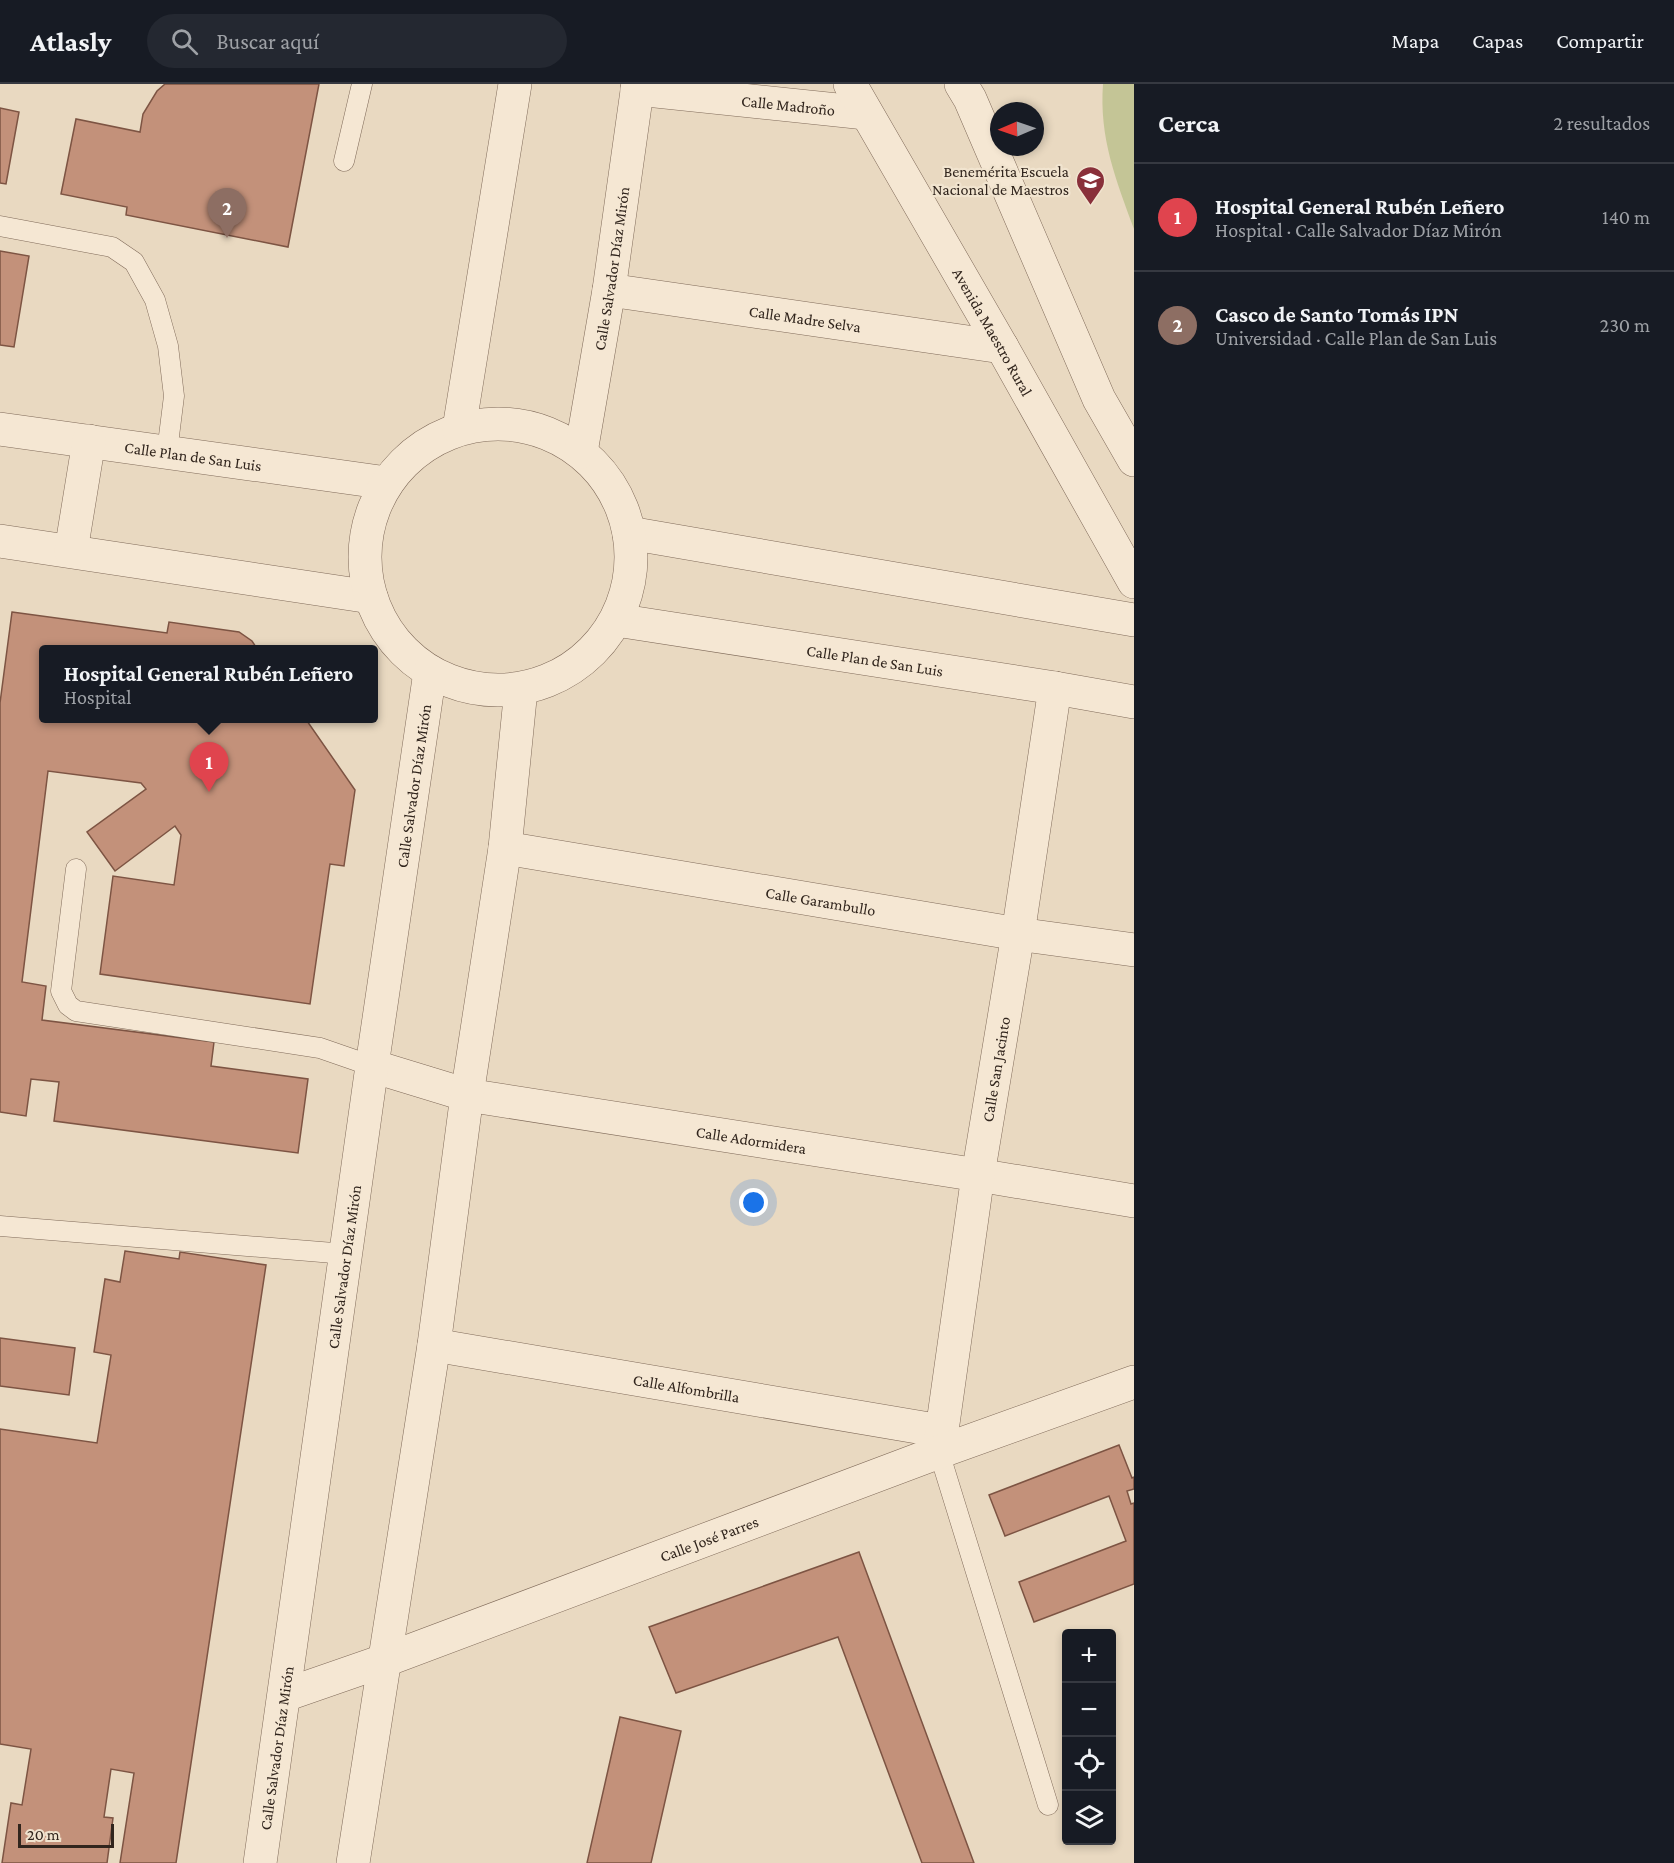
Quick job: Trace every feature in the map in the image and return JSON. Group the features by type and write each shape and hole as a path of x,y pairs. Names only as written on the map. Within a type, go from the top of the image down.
{"street":[{"path":"459,429 515,84"},
{"name":"Avenida Maestro Rural","path":"850,84 1002,346 1134,582"},
{"path":"961,84 975,110 1099,399 1134,460"},
{"name":"Calle Madroño","path":"638,87 866,112"},
{"name":"Calle Salvador Díaz Mirón","path":"581,452 609,290 638,87"},
{"name":"Calle Madre Selva","path":"609,290 1002,346"},
{"path":"502,423 544,431 581,452 609,484 620,503 629,533 630,578 616,620 592,652 559,676 521,689 490,691 459,685 430,672 393,640 371,597 365,557 370,519 387,483 419,450 459,429 502,423"},
{"name":"Calle Plan de San Luis","path":"0,429 387,483"},
{"path":"71,551 89,441"},
{"path":"629,533 1134,620"},
{"path":"0,541 371,597"},
{"name":"Calle Plan de San Luis","path":"616,620 1134,702"},
{"name":"Calle Salvador Díaz Mirón","path":"260,1863 430,672"},
{"name":"Calle San Jacinto","path":"940,1441 978,1174 1018,934 1055,688"},
{"path":"353,1863 434,1345 467,1095 505,848 521,689"},
{"name":"Calle Garambullo","path":"505,848 1018,934 1134,950"},
{"name":"Calle Adormidera","path":"372,1066 467,1095 978,1174 1134,1201"},
{"name":"Calle Alfombrilla","path":"434,1345 940,1441"},
{"name":"Calle José Parres","path":"285,1695 383,1660 940,1441 1134,1382"}],"lane":[{"path":"344,161 362,84"},
{"path":"0,226 112,247 134,262 155,300 168,346 174,396 166,452"},
{"path":"76,869 61,991 68,1005 76,1011 320,1048 372,1066"},
{"path":"0,1226 346,1254"},
{"path":"940,1441 1048,1805"}],"green space":[{"path":"1103,84 1134,84 1134,229 1115,176 1106,141 1102,104"}],"building":[{"path":"165,84 319,84 288,247 126,215 127,207 61,194 76,119 140,132 143,114 157,91"},
{"path":"0,108 19,112 6,184 0,183"},
{"path":"0,251 29,256 14,347 0,345"},
{"path":"12,612 167,633 169,622 239,632 255,645 39,645 39,723 308,723 355,790 344,866 330,864 310,1004 100,974 113,876 174,885 181,835 175,826 115,871 87,832 146,789 141,783 48,771 22,982 46,986 42,1020 214,1042 211,1066 308,1079 298,1153 54,1121 59,1082 31,1079 26,1116 0,1112 0,703"},
{"path":"125,1251 179,1259 180,1252 266,1265 176,1863 120,1863 134,1773 111,1769 104,1817 113,1818 107,1863 2,1863 11,1803 22,1805 31,1749 0,1744 0,1429 97,1443 111,1355 94,1352 105,1279 120,1282"},
{"path":"0,1338 75,1348 69,1395 0,1386"},
{"path":"1119,1445 1132,1478 1134,1477 1134,1489 1127,1491 1131,1504 1134,1503 1134,1584 1034,1622 1019,1582 1126,1541 1109,1496 1005,1536 989,1495"},
{"path":"859,1552 974,1863 922,1863 838,1637 676,1693 649,1627"},
{"path":"620,1717 681,1731 651,1863 587,1863"}],"place":[{"name":"Benemérita Escuela Nacional de Maestros","path":"1090,206"},
{"name":"Casco de Santo Tomás IPN","path":"227,238"},
{"name":"Hospital General Rubén Leñero","path":"209,792"}]}
